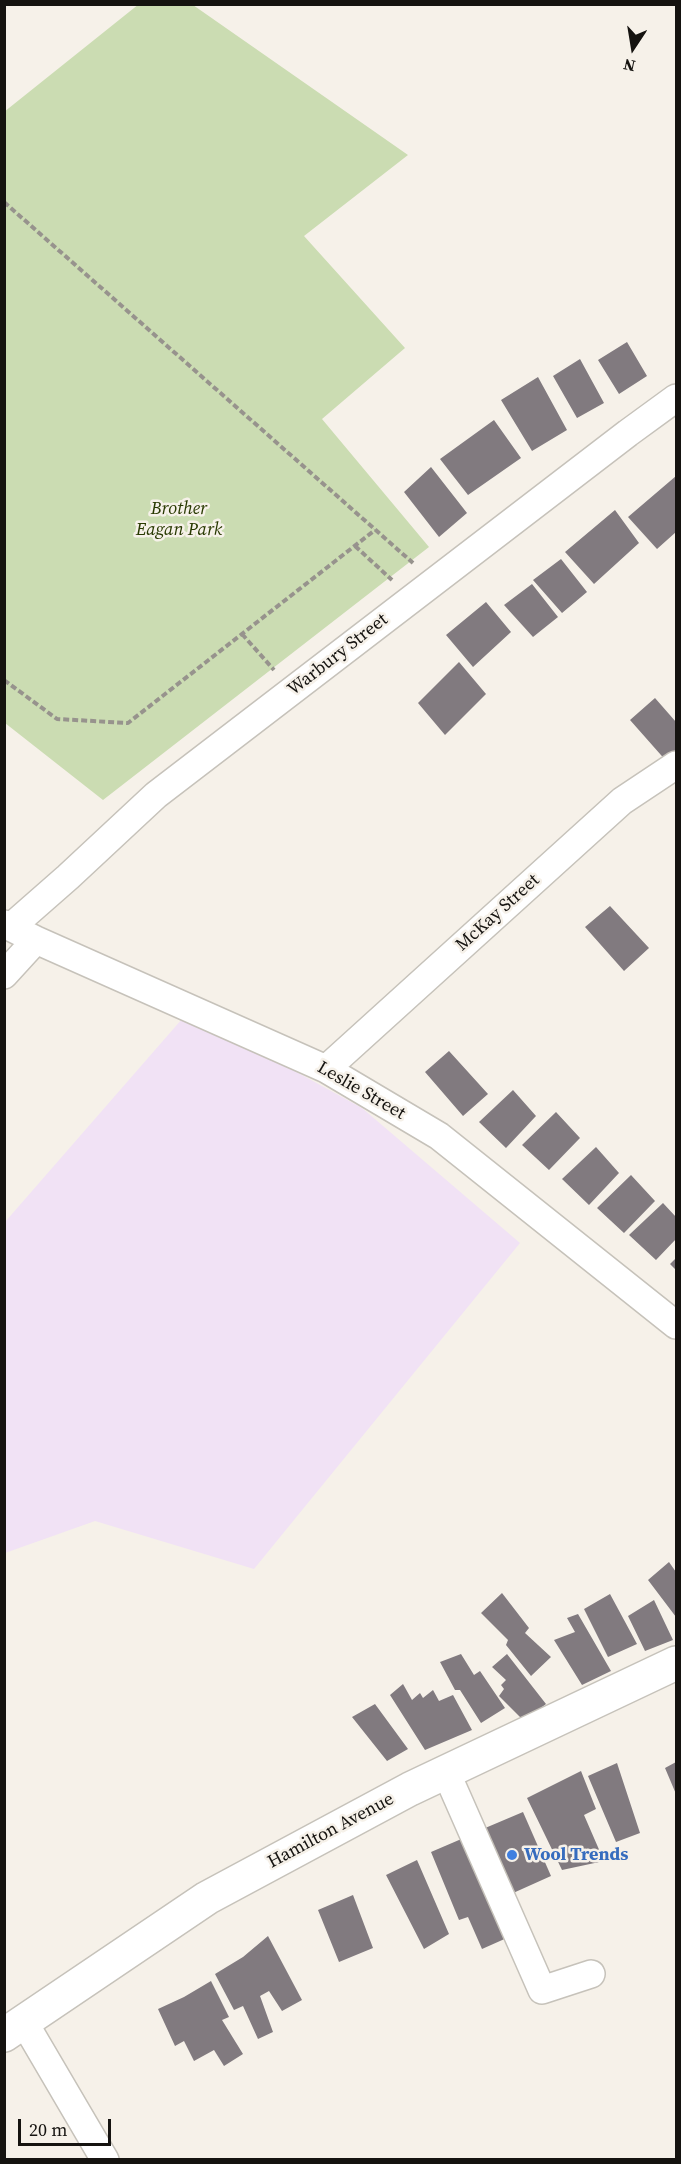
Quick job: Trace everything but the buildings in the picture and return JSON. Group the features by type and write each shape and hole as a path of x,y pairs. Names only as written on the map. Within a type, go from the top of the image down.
{"street":[{"name":"Warbury Street","path":"8,925 68,877 156,795 628,432 676,398"},
{"name":"McKay Street","path":"326,1069 622,801 676,765"},
{"name":"Leslie Street","path":"8,925 36,940 326,1069 439,1136 676,1325"},
{"path":"4,975 36,940"},
{"name":"Hamilton Avenue","path":"14,2028 207,1898 410,1789 676,1663"},
{"path":"446,1772 542,1990 591,1974"},
{"path":"14,2028 105,2160"}],"path":[{"path":"4,202 434,582"},
{"path":"4,680 57,719 128,723 375,530"},
{"path":"355,546 412,599"},
{"path":"242,634 293,690"}],"shaded area":[{"path":"182,1019 291,1069 362,1108 520,1243 254,1569 95,1521 5,1553 5,1222"}],"green space":[{"name":"Brother Eagan Park","path":"139,4 193,5 408,155 304,236 405,348 322,419 429,547 103,800 5,723 4,112"}],"place":[{"name":"Wool Trends","path":"512,1855"}]}
